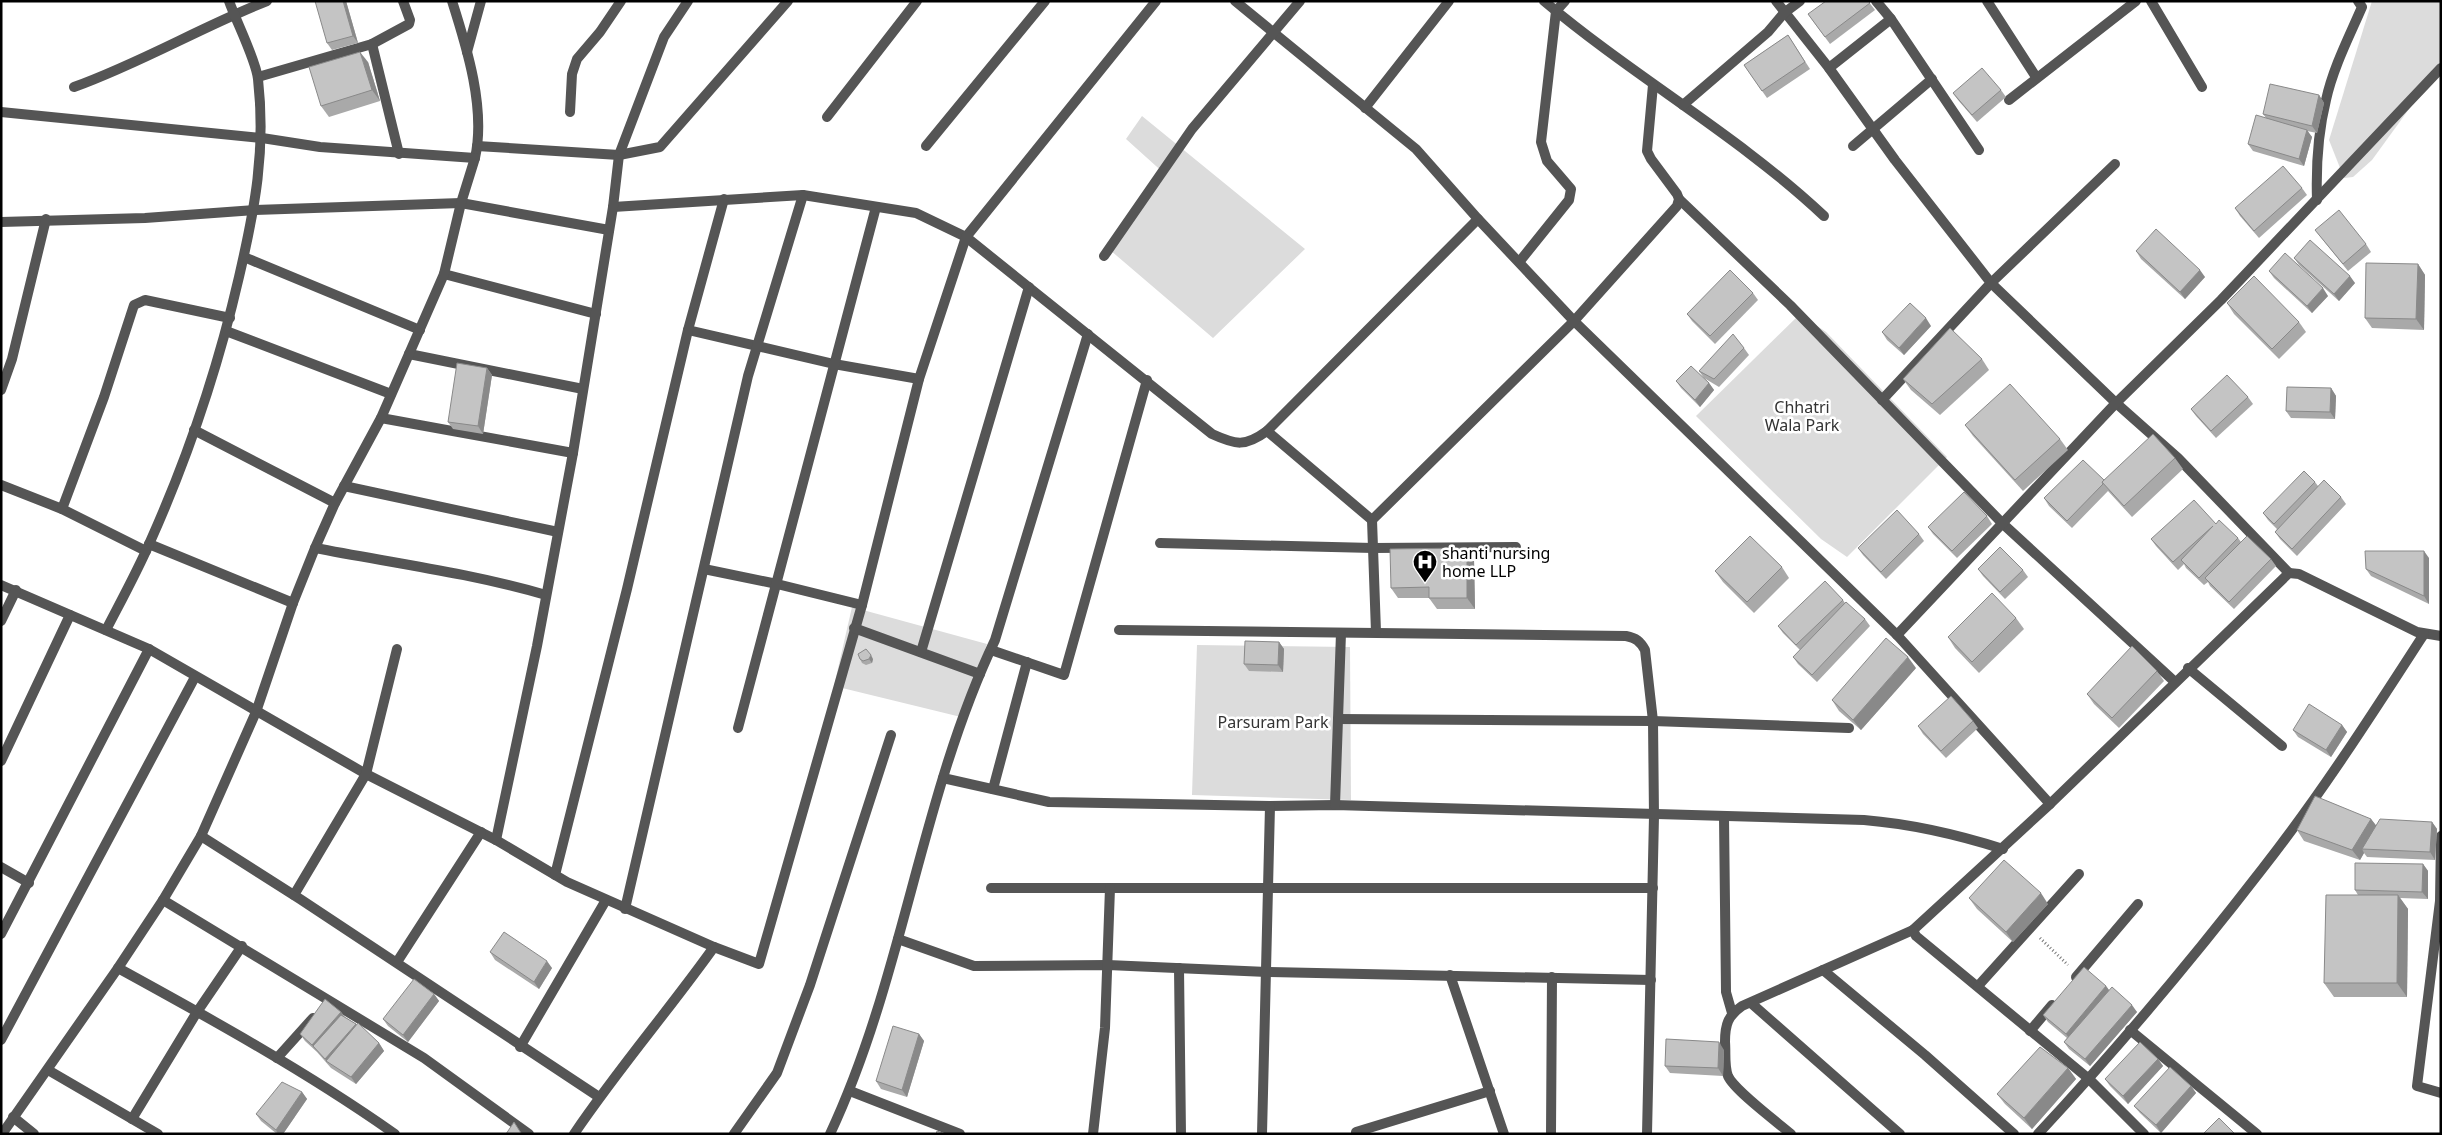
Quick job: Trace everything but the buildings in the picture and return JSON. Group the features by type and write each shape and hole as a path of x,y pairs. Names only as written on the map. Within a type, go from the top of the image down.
{"street":[{"path":"106,630 148,548 171,494 214,375 230,318 255,210 262,138 258,76 228,1"},
{"path":"74,87 116,72 234,14 267,1"},
{"path":"258,76 372,44 409,24 410,20 403,1"},
{"path":"2,1134 118,968 163,900 201,836 256,712 293,603 315,548 335,502 381,418 444,274 477,146 476,98 467,53 452,1"},
{"path":"467,53 481,1"},
{"path":"570,112 572,74 577,59 600,32 622,1"},
{"path":"496,840 573,453 613,207 619,155 661,45 688,1"},
{"path":"477,146 619,155 660,147 788,1"},
{"path":"827,117 917,1"},
{"path":"926,146 1045,1"},
{"path":"1,584 148,649 366,774 496,840 555,875 625,909 759,964 854,628 862,606 919,379 966,237 1156,1"},
{"path":"1235,1 1416,149 1478,219 1520,261 1574,321 1898,635 2050,804"},
{"path":"1104,256 1192,128 1300,1"},
{"path":"1365,108 1449,1"},
{"path":"1544,1 1584,35 1736,143 1806,199 1824,216"},
{"path":"1520,261 1569,200 1571,189 1547,161 1541,142 1556,11 1565,1"},
{"path":"1776,1 1829,68 1873,130 1990,284 2178,458 2289,573 2299,574 2424,634 2441,636"},
{"path":"1683,105 1768,32 1784,13 1800,1"},
{"path":"1876,1 1891,19 1979,150"},
{"path":"1986,1 2036,78"},
{"path":"2009,100 2136,1"},
{"path":"2151,1 2202,87"},
{"path":"2317,200 2316,175 2326,100 2339,60 2362,7 2358,1"},
{"path":"1829,68 1891,19"},
{"path":"372,44 399,154"},
{"path":"1898,635 2116,402 2221,300 2441,68"},
{"path":"1853,146 1932,79"},
{"path":"1653,85 1647,151 1679,199 1790,305 2002,523 2175,682"},
{"path":"1,112 262,138 320,147 475,158"},
{"path":"1882,400 1990,284 2115,164"},
{"path":"613,207 803,195 916,213 966,237 1147,380 1212,434 1239,444 1253,442 1267,431 1478,219"},
{"path":"625,909 758,345 803,195"},
{"path":"555,875 627,589 688,330 724,199"},
{"path":"1372,520 1574,321 1677,206 1679,199"},
{"path":"1,222 146,218 255,210 461,203 609,230"},
{"path":"738,728 777,584 808,456 876,207"},
{"path":"1,390 5,367 46,220"},
{"path":"244,257 420,330"},
{"path":"444,274 596,314"},
{"path":"921,652 1029,287"},
{"path":"62,509 104,397 134,305 141,300 145,300 230,318"},
{"path":"688,330 834,364 919,379"},
{"path":"226,331 391,394"},
{"path":"830,1134 850,1091 874,1023 943,778 980,674 991,650 1088,334"},
{"path":"409,354 583,389"},
{"path":"991,650 1064,675 1147,380"},
{"path":"381,418 573,453"},
{"path":"194,430 335,502"},
{"path":"1267,431 1372,520 1376,632"},
{"path":"1,485 62,509 148,548 293,603"},
{"path":"344,486 558,532"},
{"path":"1160,543 1374,548 1516,547"},
{"path":"315,548 384,562 435,568 546,595"},
{"path":"704,569 777,584 862,606"},
{"path":"1791,1134 1732,1084 1728,1076 1725,1029 1732,1013 1750,1003 1913,930 2003,849 2188,668 2289,573"},
{"path":"1,621 16,590"},
{"path":"1,761 70,614"},
{"path":"854,628 980,674"},
{"path":"1119,630 1634,637 1641,643 1645,650 1653,721 1654,816 1647,1134"},
{"path":"1335,805 1341,633"},
{"path":"2038,1134 2089,1079 2264,867 2356,739 2424,634"},
{"path":"1,934 29,883 148,649"},
{"path":"294,895 366,774 397,649"},
{"path":"993,789 1027,662"},
{"path":"2188,668 2282,746"},
{"path":"1,1040 195,677"},
{"path":"1338,720 1653,721 1848,728"},
{"path":"734,1134 778,1073 810,985 892,735"},
{"path":"943,778 1049,802 1270,806 1335,805 1893,822 1959,835 2003,849"},
{"path":"1262,1134 1270,806"},
{"path":"1724,817 1726,992 1732,1013"},
{"path":"397,962 481,832"},
{"path":"201,836 397,962 520,1047 599,1097"},
{"path":"2441,836 2440,901 2417,1086 2441,1093"},
{"path":"1,867 29,883"},
{"path":"1978,986 2079,874"},
{"path":"991,888 1652,888"},
{"path":"1093,1134 1105,1028 1110,888"},
{"path":"163,900 242,946 424,1058 529,1134"},
{"path":"520,1047 606,900"},
{"path":"2075,979 2138,904"},
{"path":"1913,930 1916,936 2089,1079 2144,1134"},
{"path":"898,939 974,966 1108,965 1267,972 1651,980"},
{"path":"132,1119 197,1012 242,946"},
{"path":"574,1134 599,1097 670,1008 714,947"},
{"path":"118,968 277,1058 343,1098 395,1134"},
{"path":"1178,968 1181,1134"},
{"path":"1823,970 1925,1055 2014,1134"},
{"path":"1450,975 1504,1134"},
{"path":"1551,1134 1552,977"},
{"path":"2030,1031 2060,996"},
{"path":"277,1058 329,1000"},
{"path":"1750,1003 1900,1134"},
{"path":"2130,1030 2257,1134"},
{"path":"48,1070 158,1134"},
{"path":"850,1091 960,1134"},
{"path":"1356,1132 1490,1091"},
{"path":"13,1117 34,1134"}],"path":[{"path":"2030,929 2075,979"}],"green space":[{"path":"2372,1 2441,1 2441,65 2372,160 2353,177 2344,178 2329,140"},
{"path":"1142,116 1305,249 1213,338 1110,250 1166,175 1126,139"},
{"name":"Chhatri Wala Park","path":"1800,314 1826,332 1947,457 1847,557 1821,539 1696,416"},
{"path":"852,607 987,644 961,717 834,686"},
{"name":"Parsuram Park","path":"1197,645 1350,647 1351,800 1192,795"}],"place":[{"name":"shanti nursing home LLP","path":"1425,583"}]}
